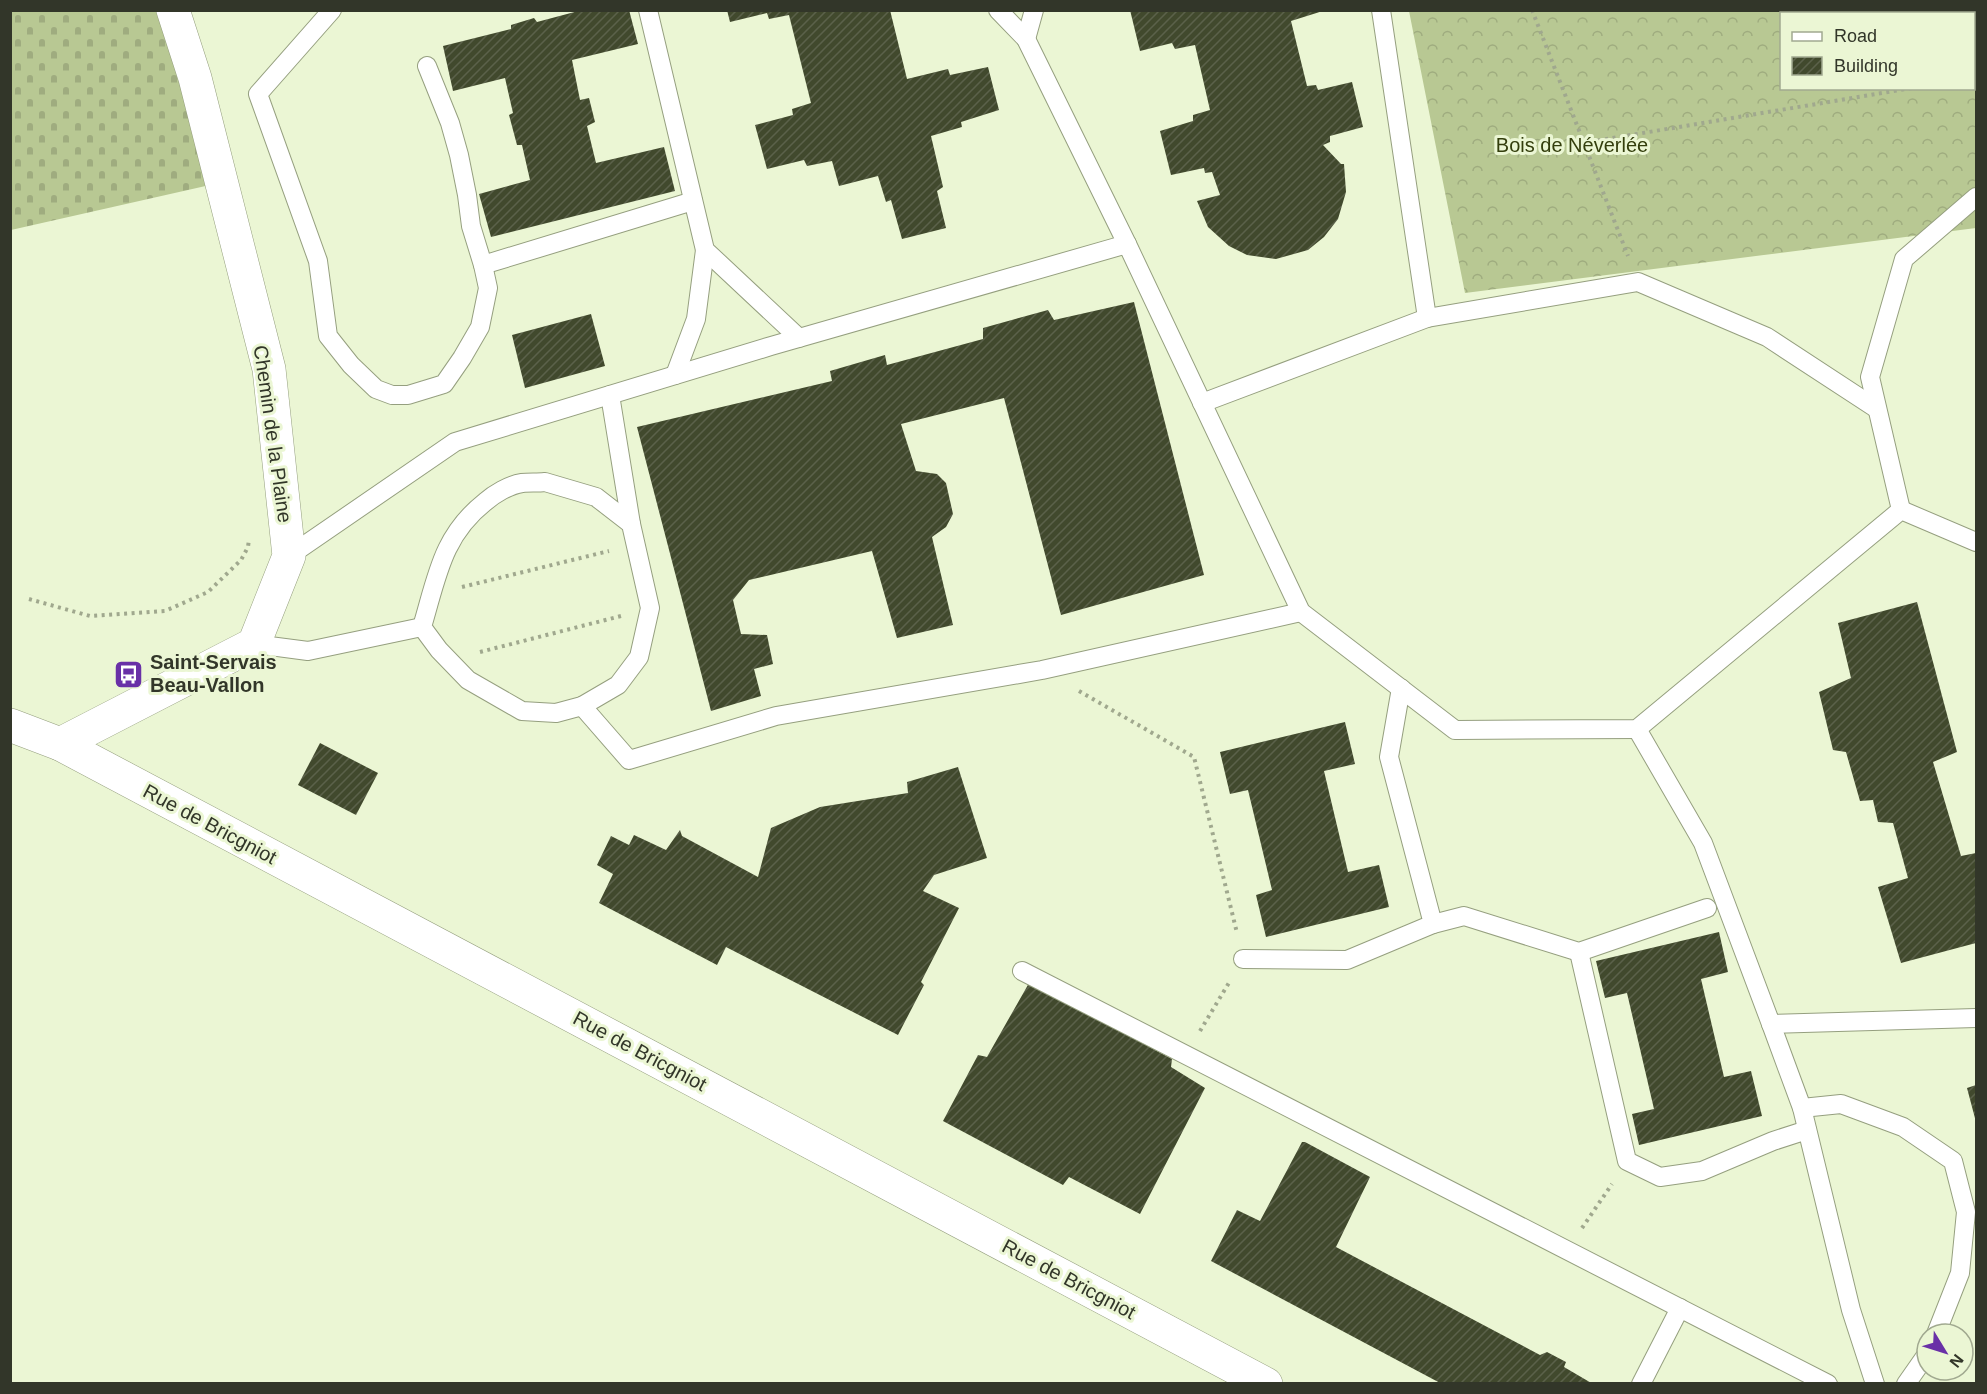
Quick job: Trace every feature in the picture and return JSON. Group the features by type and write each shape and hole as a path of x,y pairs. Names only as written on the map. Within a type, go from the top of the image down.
{"street":[{"name":"Chemin de la Plaine","path":"172,10 195,78 269,369 289,556 254,644"},
{"path":"60,744 254,644"},
{"name":"Rue de Bricgniot","path":"10,725 60,744 1266,1383"}],"lane":[{"path":"333,10 258,94 318,261 328,336 363,378 392,395 408,395 444,384 480,327 488,288 471,226 468,195 450,123 427,66"},
{"path":"648,10 705,250 696,319 675,375"},
{"path":"998,10 1026,39 1127,244 1301,612 1455,730 1636,729 1901,510"},
{"path":"1026,39 1034,10"},
{"path":"1381,10 1427,318"},
{"path":"1901,510 1870,377 1904,259 1977,197"},
{"path":"483,265 693,201"},
{"path":"289,556 455,442 799,338 1127,244"},
{"path":"705,250 799,338"},
{"path":"1202,403 1427,318 1638,282 1767,337 1877,409"},
{"path":"422,627 439,650 468,680 522,711 556,713 582,706 618,685 639,657 650,608 631,524 610,395"},
{"path":"422,627 439,566 449,542 468,515 493,495 520,483 545,482 596,497 631,524"},
{"path":"1901,510 1977,542"},
{"path":"582,706 629,760 776,716 1042,670 1301,612"},
{"path":"254,644 308,651 422,627"},
{"path":"1401,688 1389,757 1433,924"},
{"path":"1636,729 1703,843 1802,1108 1851,1310 1875,1383"},
{"path":"1243,959 1347,960 1433,924 1464,916 1579,952 1707,908"},
{"path":"1579,952 1627,1161 1660,1177 1702,1171 1773,1141 1807,1130"},
{"path":"1022,970 1828,1383"},
{"path":"1771,1024 1977,1018"},
{"path":"1802,1108 1841,1104 1903,1127 1953,1161 1966,1212 1960,1273 1941,1322"},
{"path":"1641,1383 1680,1308"},
{"path":"1906,1383 1915,1371"}],"path":[{"path":"1532,10 1638,282"},
{"path":"1583,143 1900,90"},
{"path":"29,599 90,616 165,611 208,592 241,560 248,547 250,536"},
{"path":"432,594 636,544"},
{"path":"448,660 650,608"},
{"path":"1042,670 1194,757 1243,959 1186,1055"},
{"path":"1568,1250 1627,1161"}],"green space":[{"path":"10,11 160,11 210,185 11,230"},
{"name":"Bois de Néverlée","path":"1409,11 1976,11 1976,228 1465,293"}],"building":[{"path":"582,10 629,10 638,44 572,60 580,100 589,98 595,122 587,126 596,163 664,147 675,191 491,237 479,194 530,180 522,145 517,145 509,115 513,113 505,78 453,91 443,46 511,29 511,25 534,18 537,22"},
{"path":"727,10 890,10 907,79 948,69 950,75 988,67 999,110 961,122 962,127 931,136 943,187 937,191 946,228 902,239 891,200 886,202 878,176 839,186 832,161 807,166 804,160 767,169 755,125 793,115 792,109 811,103 789,15 769,19 767,13 730,22"},
{"path":"1130,10 1326,10 1291,21 1307,86 1316,85 1318,90 1352,82 1363,127 1330,136 1330,142 1323,145 1341,164 1344,164 1346,192 1338,219 1324,237 1308,250 1276,259 1247,255 1229,246 1208,227 1197,201 1220,195 1212,172 1205,173 1204,168 1171,175 1160,131 1193,121 1193,115 1210,110 1195,45 1175,49 1172,43 1140,51"},
{"path":"1134,302 1204,575 1061,615 1004,398 901,424 916,471 937,474 946,483 953,514 946,527 932,537 953,625 897,638 872,551 749,580 733,600 741,634 767,635 773,664 754,669 761,696 711,711 637,427 832,381 830,371 885,355 887,365 983,339 983,328 1048,310 1054,320"},
{"path":"591,314 605,366 525,388 512,335"},
{"path":"1917,602 1957,752 1933,762 1961,856 1976,853 1976,943 1901,963 1878,887 1908,878 1893,823 1878,822 1873,800 1860,801 1846,752 1833,750 1819,692 1851,678 1838,623"},
{"path":"1345,722 1355,764 1324,771 1348,872 1379,865 1389,907 1266,937 1256,895 1272,890 1248,790 1230,794 1220,752"},
{"path":"320,743 378,773 356,815 298,785"},
{"path":"958,767 987,858 934,875 923,891 959,908 921,982 924,985 898,1035 726,947 717,965 599,903 613,874 597,865 611,836 629,845 634,835 666,850 680,830 682,836 758,877 771,828 820,807 908,793 907,782"},
{"path":"1719,932 1728,972 1701,979 1724,1077 1751,1071 1762,1116 1639,1145 1632,1114 1654,1109 1627,993 1605,998 1596,961"},
{"path":"1029,983 1172,1059 1171,1067 1205,1088 1140,1214 1069,1177 1063,1185 943,1121 978,1055 987,1057"},
{"path":"1976,1085 1976,1122 1967,1088"},
{"path":"1302,1142 1370,1177 1336,1247 1540,1355 1547,1352 1566,1362 1564,1367 1593,1384 1442,1384 1211,1261 1237,1210 1260,1221"}],"place":[{"name":"Saint-Servais Beau-Vallon","path":"129,674"}]}
